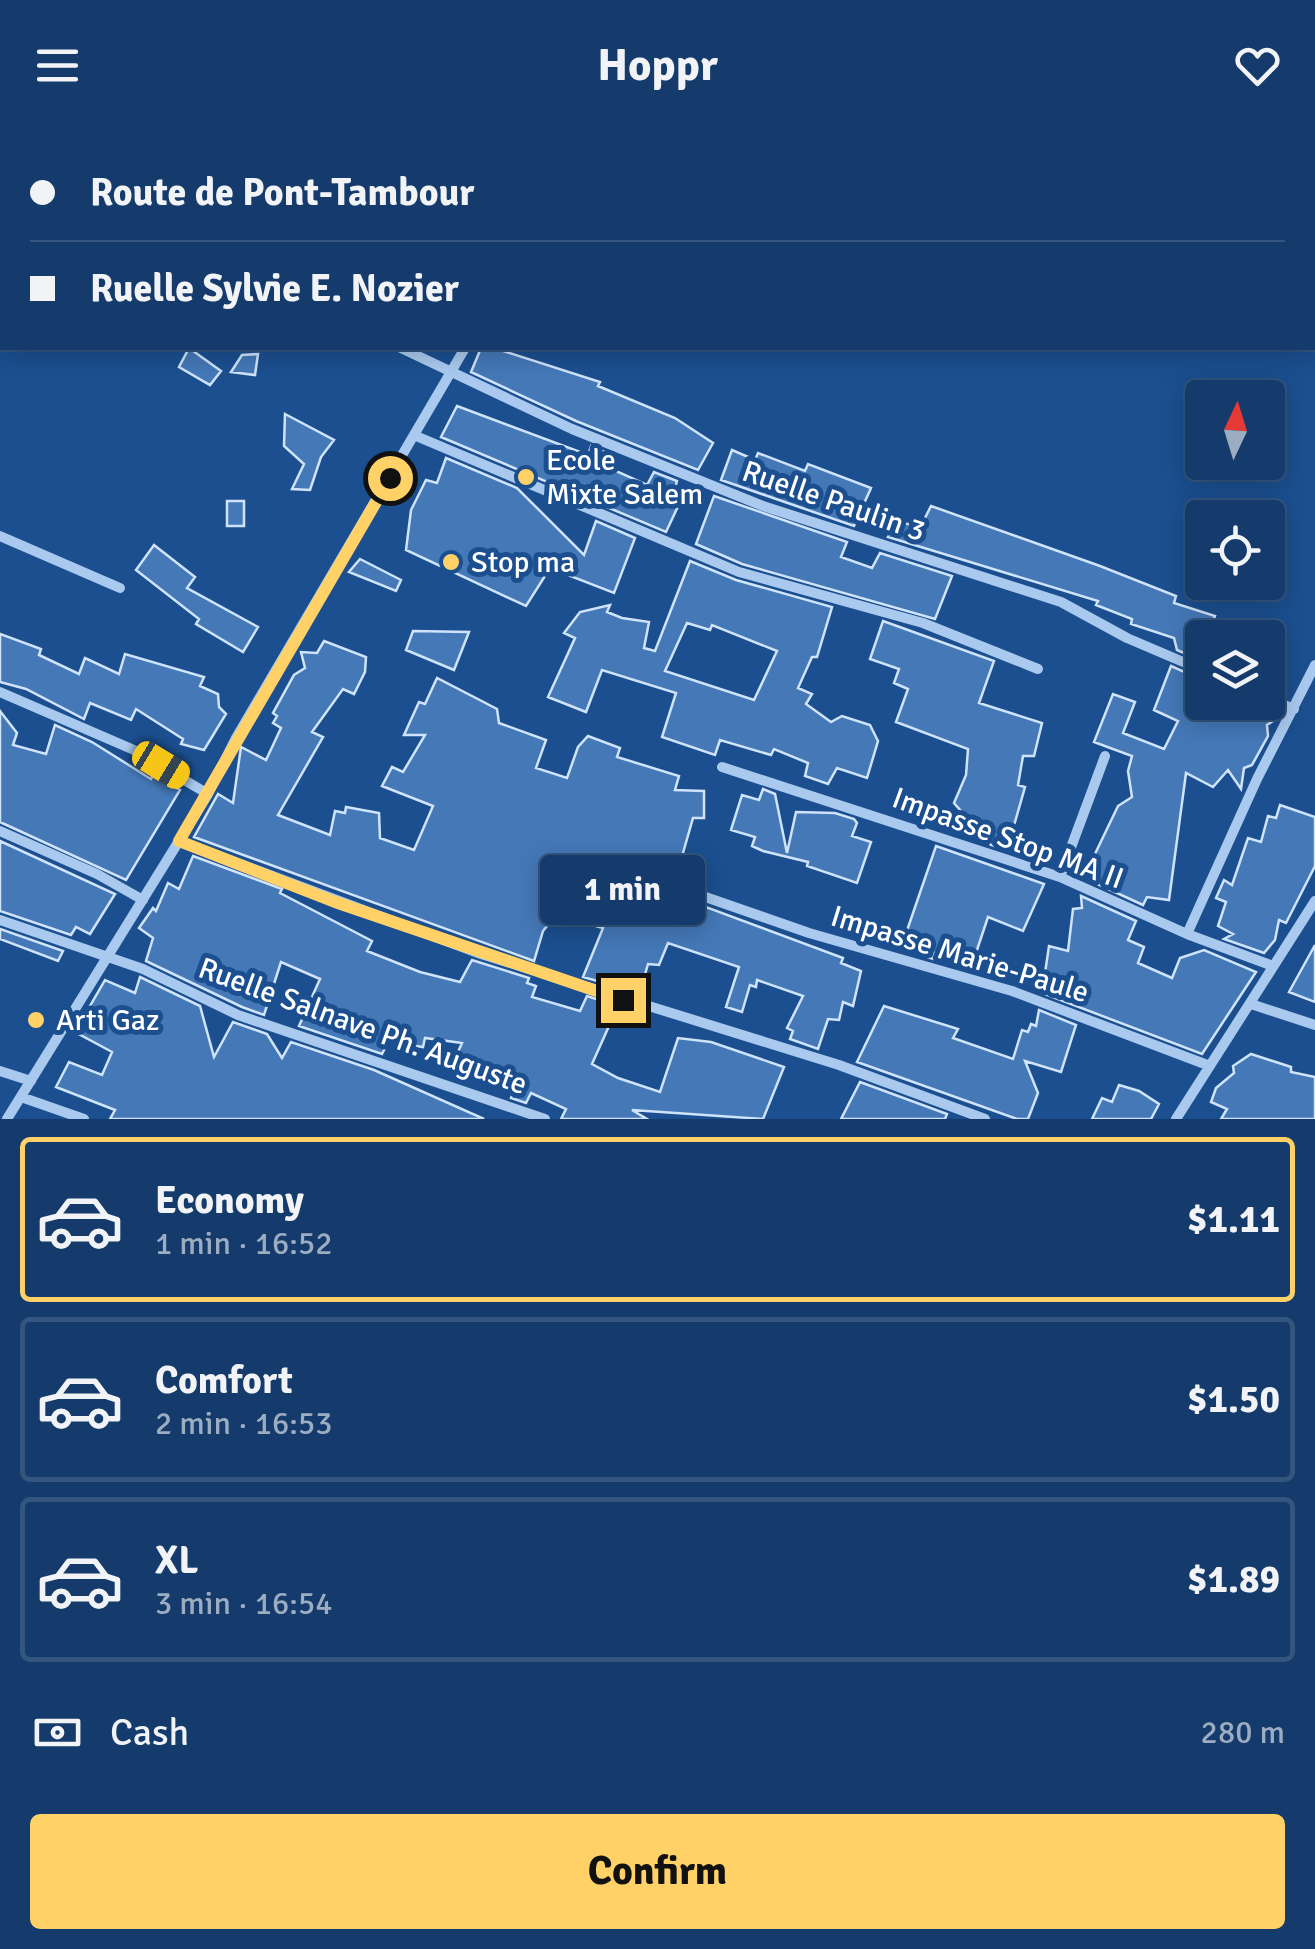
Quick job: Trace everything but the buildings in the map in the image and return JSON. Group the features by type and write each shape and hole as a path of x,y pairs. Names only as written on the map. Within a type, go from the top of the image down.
{"street":[{"name":"Ruelle Paulin 3","path":"405,350 572,429 763,506 1062,602 1126,638 1185,663"},
{"path":"7,1119 208,794 245,722 464,350"},
{"path":"416,436 739,572 889,614 1038,669"},
{"path":"0,536 120,588"},
{"path":"1187,934 1256,779 1315,666"},
{"path":"0,692 134,750 208,794"},
{"path":"1285,705 1294,709"},
{"path":"1060,876 1105,756"},
{"name":"Impasse Stop MA II","path":"722,767 1060,876 1187,934 1274,966"},
{"path":"0,831 98,874 142,900"},
{"path":"179,841 444,941 659,1012 840,1065 985,1119"},
{"name":"Impasse Marie-Paule","path":"694,894 809,934 1012,991 1210,1066"},
{"path":"1176,1119 1315,901"},
{"name":"Ruelle Salnave Ph. Auguste","path":"0,920 108,956 238,1015 546,1119"},
{"path":"1251,1004 1315,1025"},
{"path":"0,1071 32,1081"},
{"path":"21,1097 84,1119"}],"place":[{"name":"Ecole Mixte Salem","path":"526,477"},
{"name":"Stop ma","path":"451,562"},
{"name":"Arti Gaz","path":"36,1020"}],"route":[{"path":"390,478 179,841 335,902 623,1000"}]}
